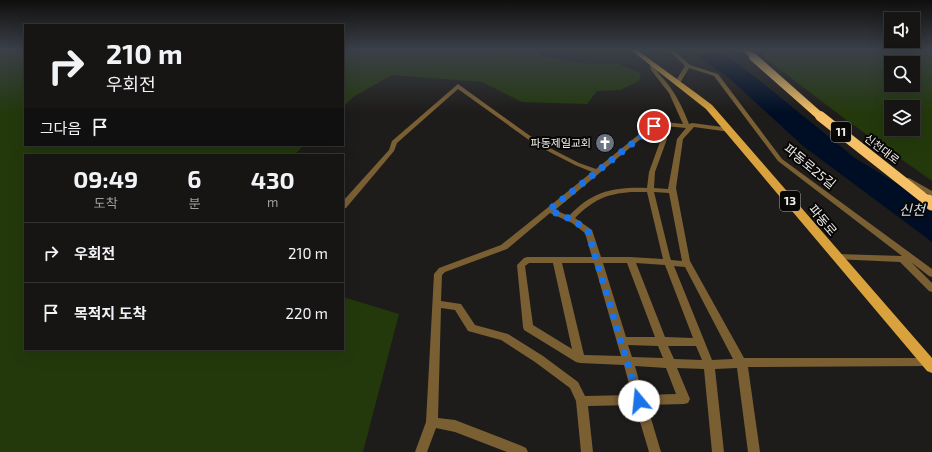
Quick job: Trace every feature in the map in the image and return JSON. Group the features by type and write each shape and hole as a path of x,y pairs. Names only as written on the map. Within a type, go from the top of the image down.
{"highway":[{"name":"신천대로","path":"772,71 808,106 932,204"},
{"name":"신천대로","path":"774,71 818,108 932,195"}],"main road":[{"name":"파동로","path":"663,71 709,107 730,130 930,365"}],"street":[{"path":"654,71 656,76 665,82 689,127"},
{"path":"678,82 685,71"},
{"name":"파동로25길","path":"707,71 716,75 780,160 932,274"},
{"path":"344,205 392,150 394,142 458,86 538,144 577,164 597,172"},
{"path":"420,452 432,422 438,274 442,270 504,247 654,126 665,124 689,127 692,125 730,130"},
{"path":"689,127 680,139 672,190 688,264 741,363 754,452"},
{"path":"648,130 662,135 664,139 652,172 650,190 668,262 709,365 718,452"},
{"path":"862,156 932,195"},
{"path":"570,219 589,201 611,191 672,190"},
{"path":"549,210 570,219 588,232 655,452"},
{"path":"837,257 913,260"},
{"path":"902,259 932,289"},
{"path":"688,264 630,260 527,260 523,262 522,265 528,327 580,359 709,365 741,363 930,365"},
{"path":"557,260 580,359"},
{"path":"582,401 684,399 630,260"},
{"path":"436,304 458,307 472,328 504,337 539,359 574,386 582,401 587,452"},
{"path":"621,341 700,342"},
{"path":"432,422 455,426 522,452"}],"green space":[{"path":"0,71 24,71 24,146 303,146 295,154 24,154 24,350 344,350 344,297 399,314 363,452 0,452"},
{"path":"344,71 636,71 641,73 639,81 620,90 597,91 587,104 522,102 482,82 392,75 353,97 344,106"},
{"path":"782,71 884,71 884,92 920,92 920,71 932,71 932,181 845,119"}],"water":[{"name":"신천","path":"719,71 747,71 855,158 932,205 932,242 803,146 730,79"}],"place":[{"name":"파동제일교회","path":"605,143"}],"route":[{"path":"639,401 588,232 575,221 549,210 654,126"}]}
